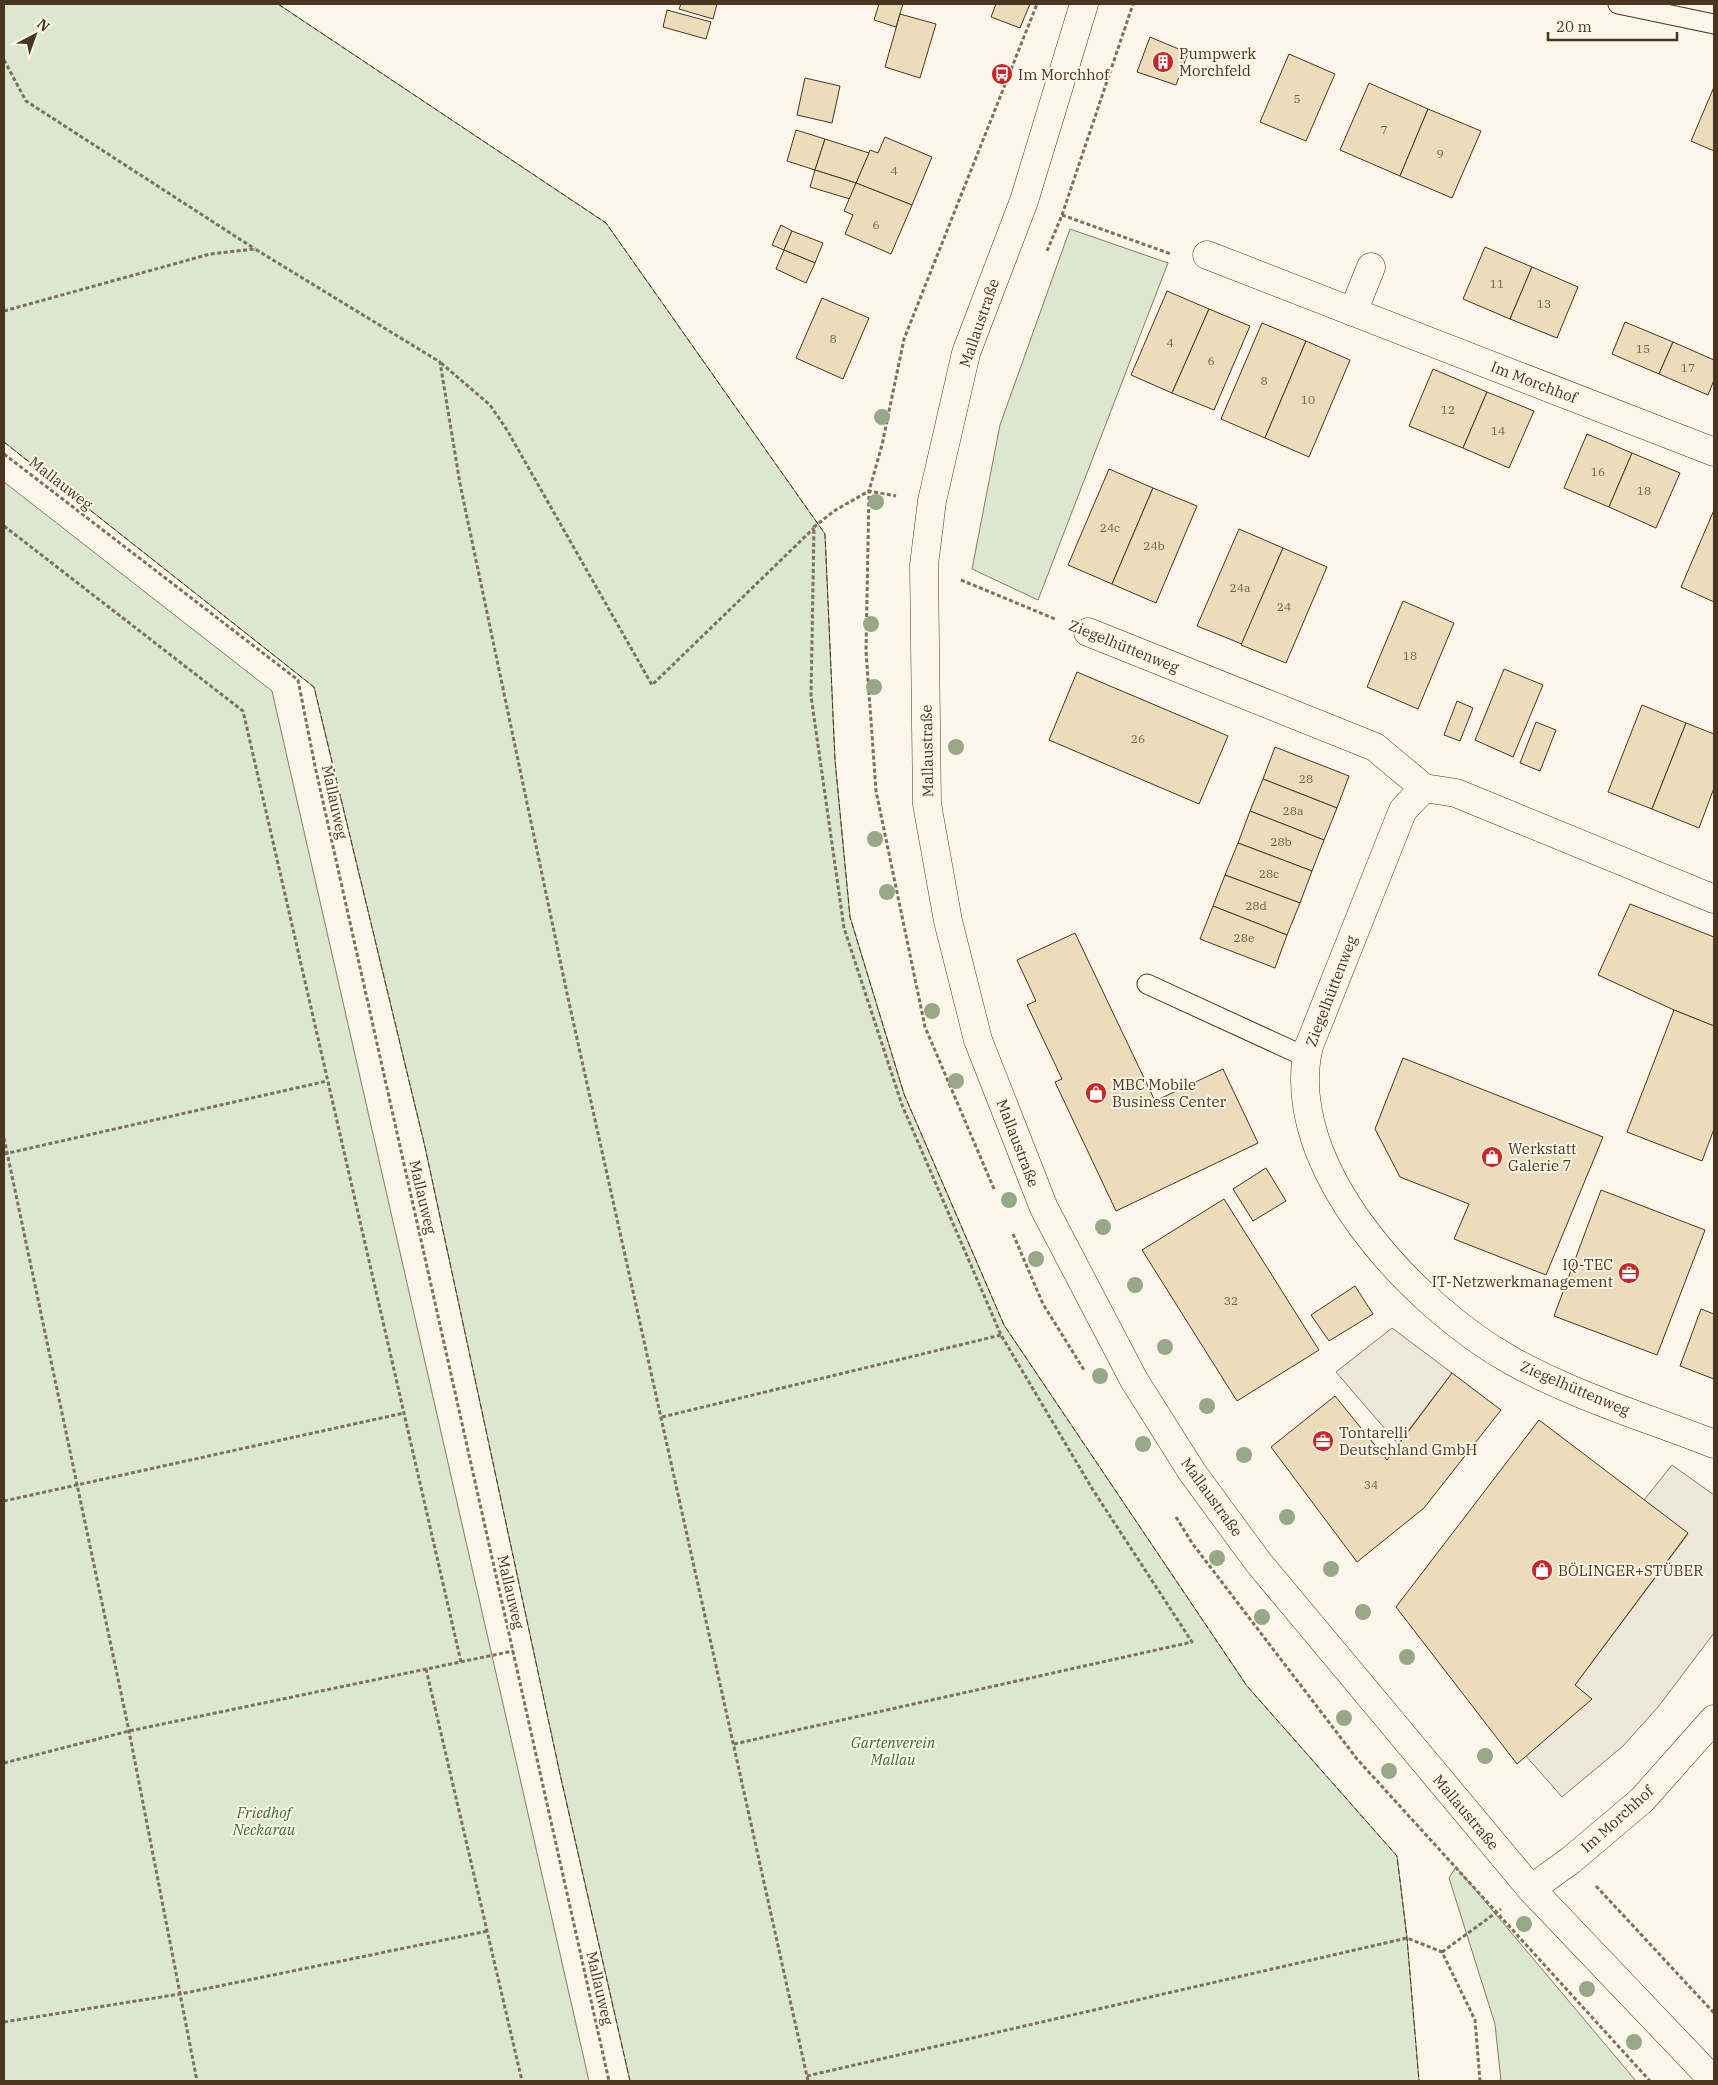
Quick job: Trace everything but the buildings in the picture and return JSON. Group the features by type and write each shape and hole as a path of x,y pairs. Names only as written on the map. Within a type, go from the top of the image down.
{"street":[{"name":"Mallaustraße","path":"1084,4 1024,201 966,353 932,501 924,565 927,804 948,921 978,1040 1044,1208 1134,1380 1192,1472 1258,1562 1530,1889 1714,2081"},
{"name":"Im Morchhof","path":"1206,255 1714,452"},
{"path":"1353,312 1371,267"},
{"name":"Ziegelhüttenweg","path":"1088,632 1375,746 1424,788 1403,810 1306,1058 1306,1097 1309,1114 1325,1165 1337,1191 1365,1232 1420,1291 1464,1329 1518,1364 1558,1383 1714,1444"},
{"path":"1424,788 1456,793 1714,899"},
{"name":"Im Morchhof","path":"1530,1889 1571,1860 1642,1800 1714,1719"}],"lane":[{"path":"1618,4 1714,24"},
{"path":"1146,984 1306,1058"}],"path":[{"path":"997,1197 925,1027 876,791 866,651 869,491 882,445 904,339 1037,4"},
{"path":"1044,259 1062,215 1134,4"},
{"path":"4,60 26,102 255,249 440,362 490,405 507,430 652,685 814,527 834,511 869,491 932,501"},
{"path":"1062,215 1191,261 1206,255"},
{"path":"4,311 210,254 255,249"},
{"path":"440,362 460,484 568,998 808,2081"},
{"name":"Mallauweg","path":"4,454 298,680 609,2081"},
{"path":"4,526 243,711 461,1662"},
{"path":"734,1744 1192,1642 1093,1490 1001,1335 902,1105 844,928 811,696 814,527"},
{"name":"Ziegelhüttenweg","path":"954,577 1088,632"},
{"path":"5,1154 328,1081"},
{"path":"4,1138 5,1154 129,1731 198,2081"},
{"path":"1012,1232 1043,1304 1089,1378"},
{"path":"662,1418 1001,1335"},
{"path":"4,1501 404,1413"},
{"path":"1172,1510 1192,1543 1357,1759 1495,1913 1650,2081"},
{"path":"4,1763 129,1731 513,1651"},
{"path":"426,1670 522,2081"},
{"path":"1571,1860 1714,2013"},
{"path":"1442,1952 1495,1913"},
{"path":"4,2022 180,1994 488,1931"},
{"path":"807,2076 1407,1938 1442,1952 1475,2020 1480,2081"}],"green space":[{"name":"Gartenverein Mallau","path":"4,4 278,4 606,223 825,534 835,760 850,917 904,1094 1004,1325 1247,1686 1397,1856 1407,1938 1419,2081 630,2081 560,1774 425,1147 314,687 4,442"},
{"path":"1070,229 1168,263 1038,600 972,569 1000,425"},
{"name":"Friedhof Neckarau","path":"4,482 272,691 589,2081 4,2081"},
{"path":"1456,1867 1636,2081 1501,2081 1495,2024 1449,1878"}],"shaded area":[{"path":"1392,1328 1452,1373 1398,1444 1336,1372"},
{"path":"1672,1465 1714,1495 1714,1633 1658,1707 1623,1746 1562,1797 1526,1756 1591,1699 1575,1685 1688,1534 1644,1500"}],"fence":[{"path":"278,4 606,223 825,534 835,760 850,917 904,1094 1004,1325 1247,1686 1397,1856 1407,1938 1419,2081"},
{"path":"4,442 314,687 425,1147 560,1774 630,2081"}],"place":[{"name":"Pumpwerk Morchfeld","path":"1163,62"},
{"name":"Im Morchhof","path":"1002,74"},
{"name":"MBC Mobile Business Center","path":"1096,1093"},
{"name":"Werkstatt Galerie 7","path":"1492,1157"},
{"name":"IQ-TEC IT-Netzwerkmanagement","path":"1629,1273"},
{"name":"Tontarelli Deutschland GmbH","path":"1323,1441"},
{"name":"BÖLINGER+STÜBER","path":"1542,1570"}]}
